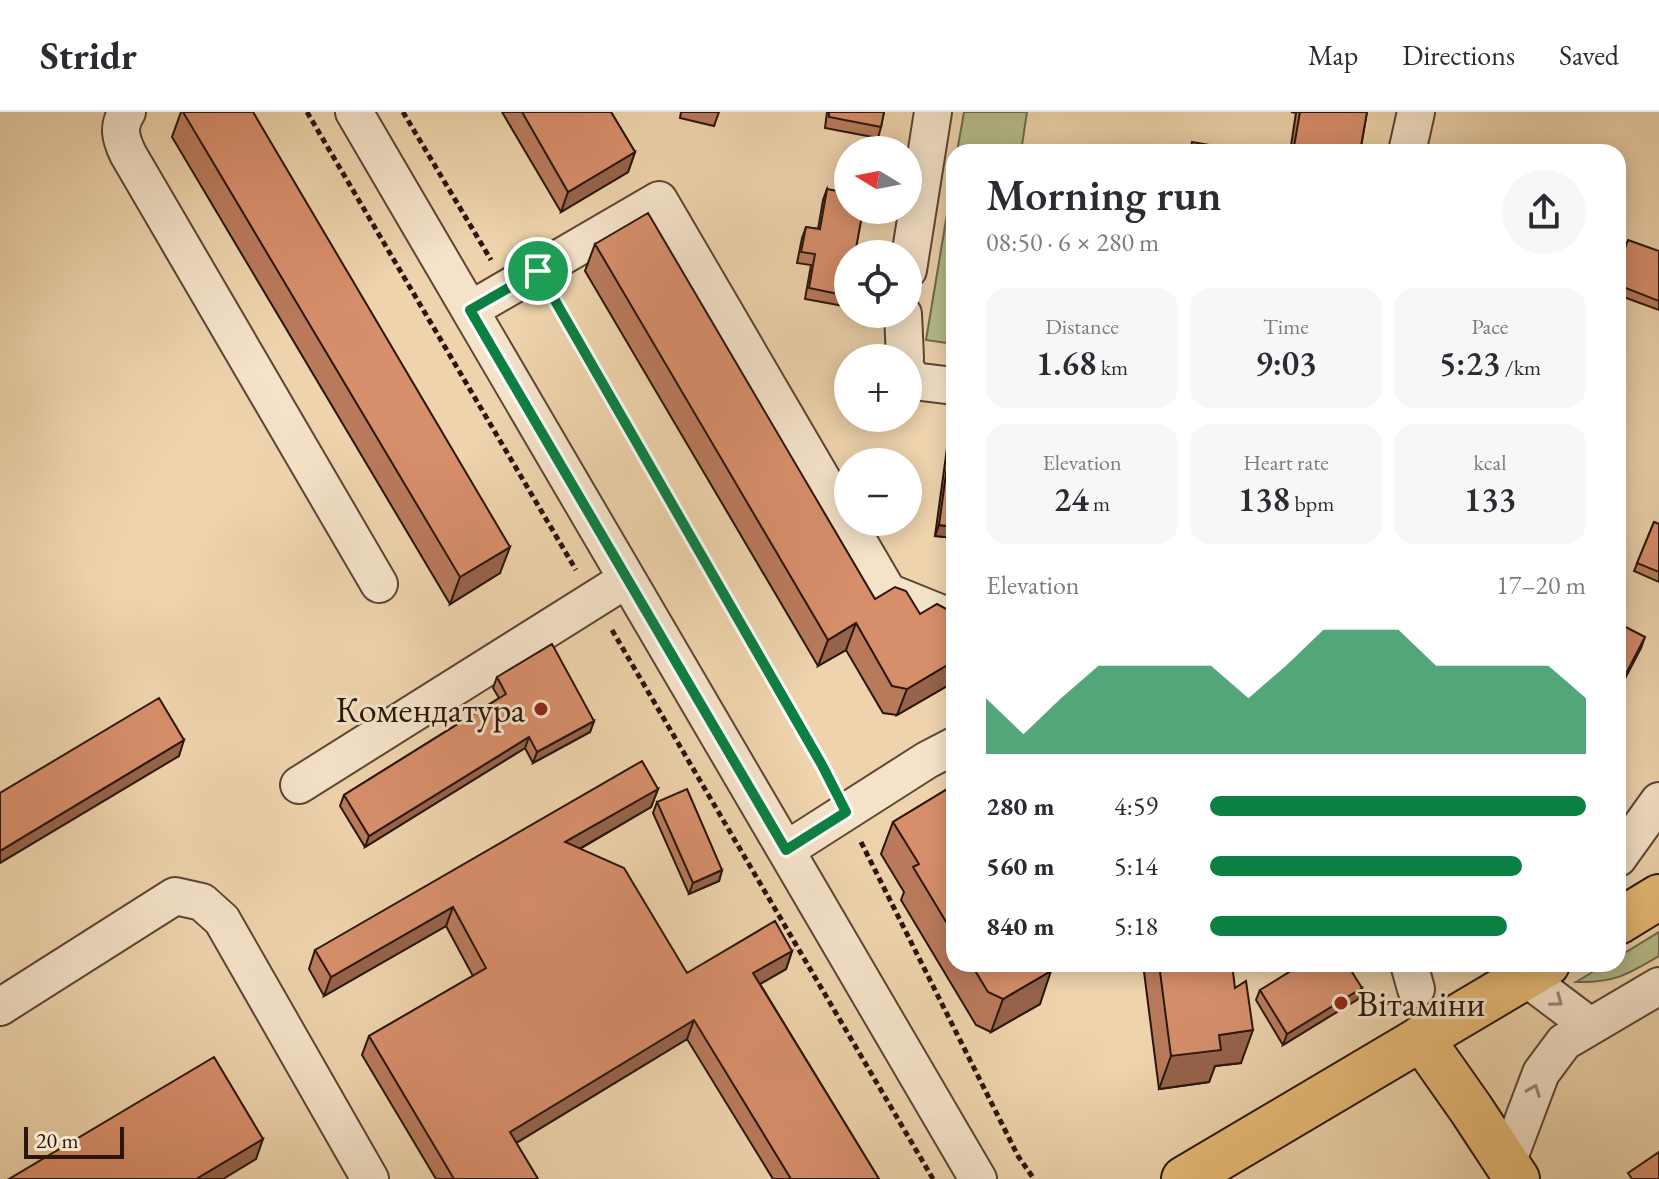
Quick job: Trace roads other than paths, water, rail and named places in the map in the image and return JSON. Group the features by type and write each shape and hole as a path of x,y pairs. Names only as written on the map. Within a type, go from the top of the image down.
{"main road":[{"path":"1626,917 1659,897"},
{"path":"1184,1179 1533,972"},
{"path":"1421,1038 1512,1171"}],"street":[{"path":"127,112 121,121 120,137 128,154 379,584"},
{"path":"354,112 978,1179"},
{"path":"913,240 933,112"},
{"path":"1409,144 1416,112"},
{"path":"470,310 659,200 888,592 946,615"},
{"path":"922,375 946,383"},
{"path":"299,785 627,579"},
{"path":"786,850 946,750"},
{"path":"1626,847 1659,801"},
{"path":"0,1007 175,896 202,902 222,920 370,1179"},
{"path":"1538,972 1590,1026"},
{"path":"1512,1171 1541,1073 1564,1042 1659,986"}],"place":[{"name":"Комендатура","path":"541,709"},
{"name":"Вітаміни","path":"1341,1003"}]}
